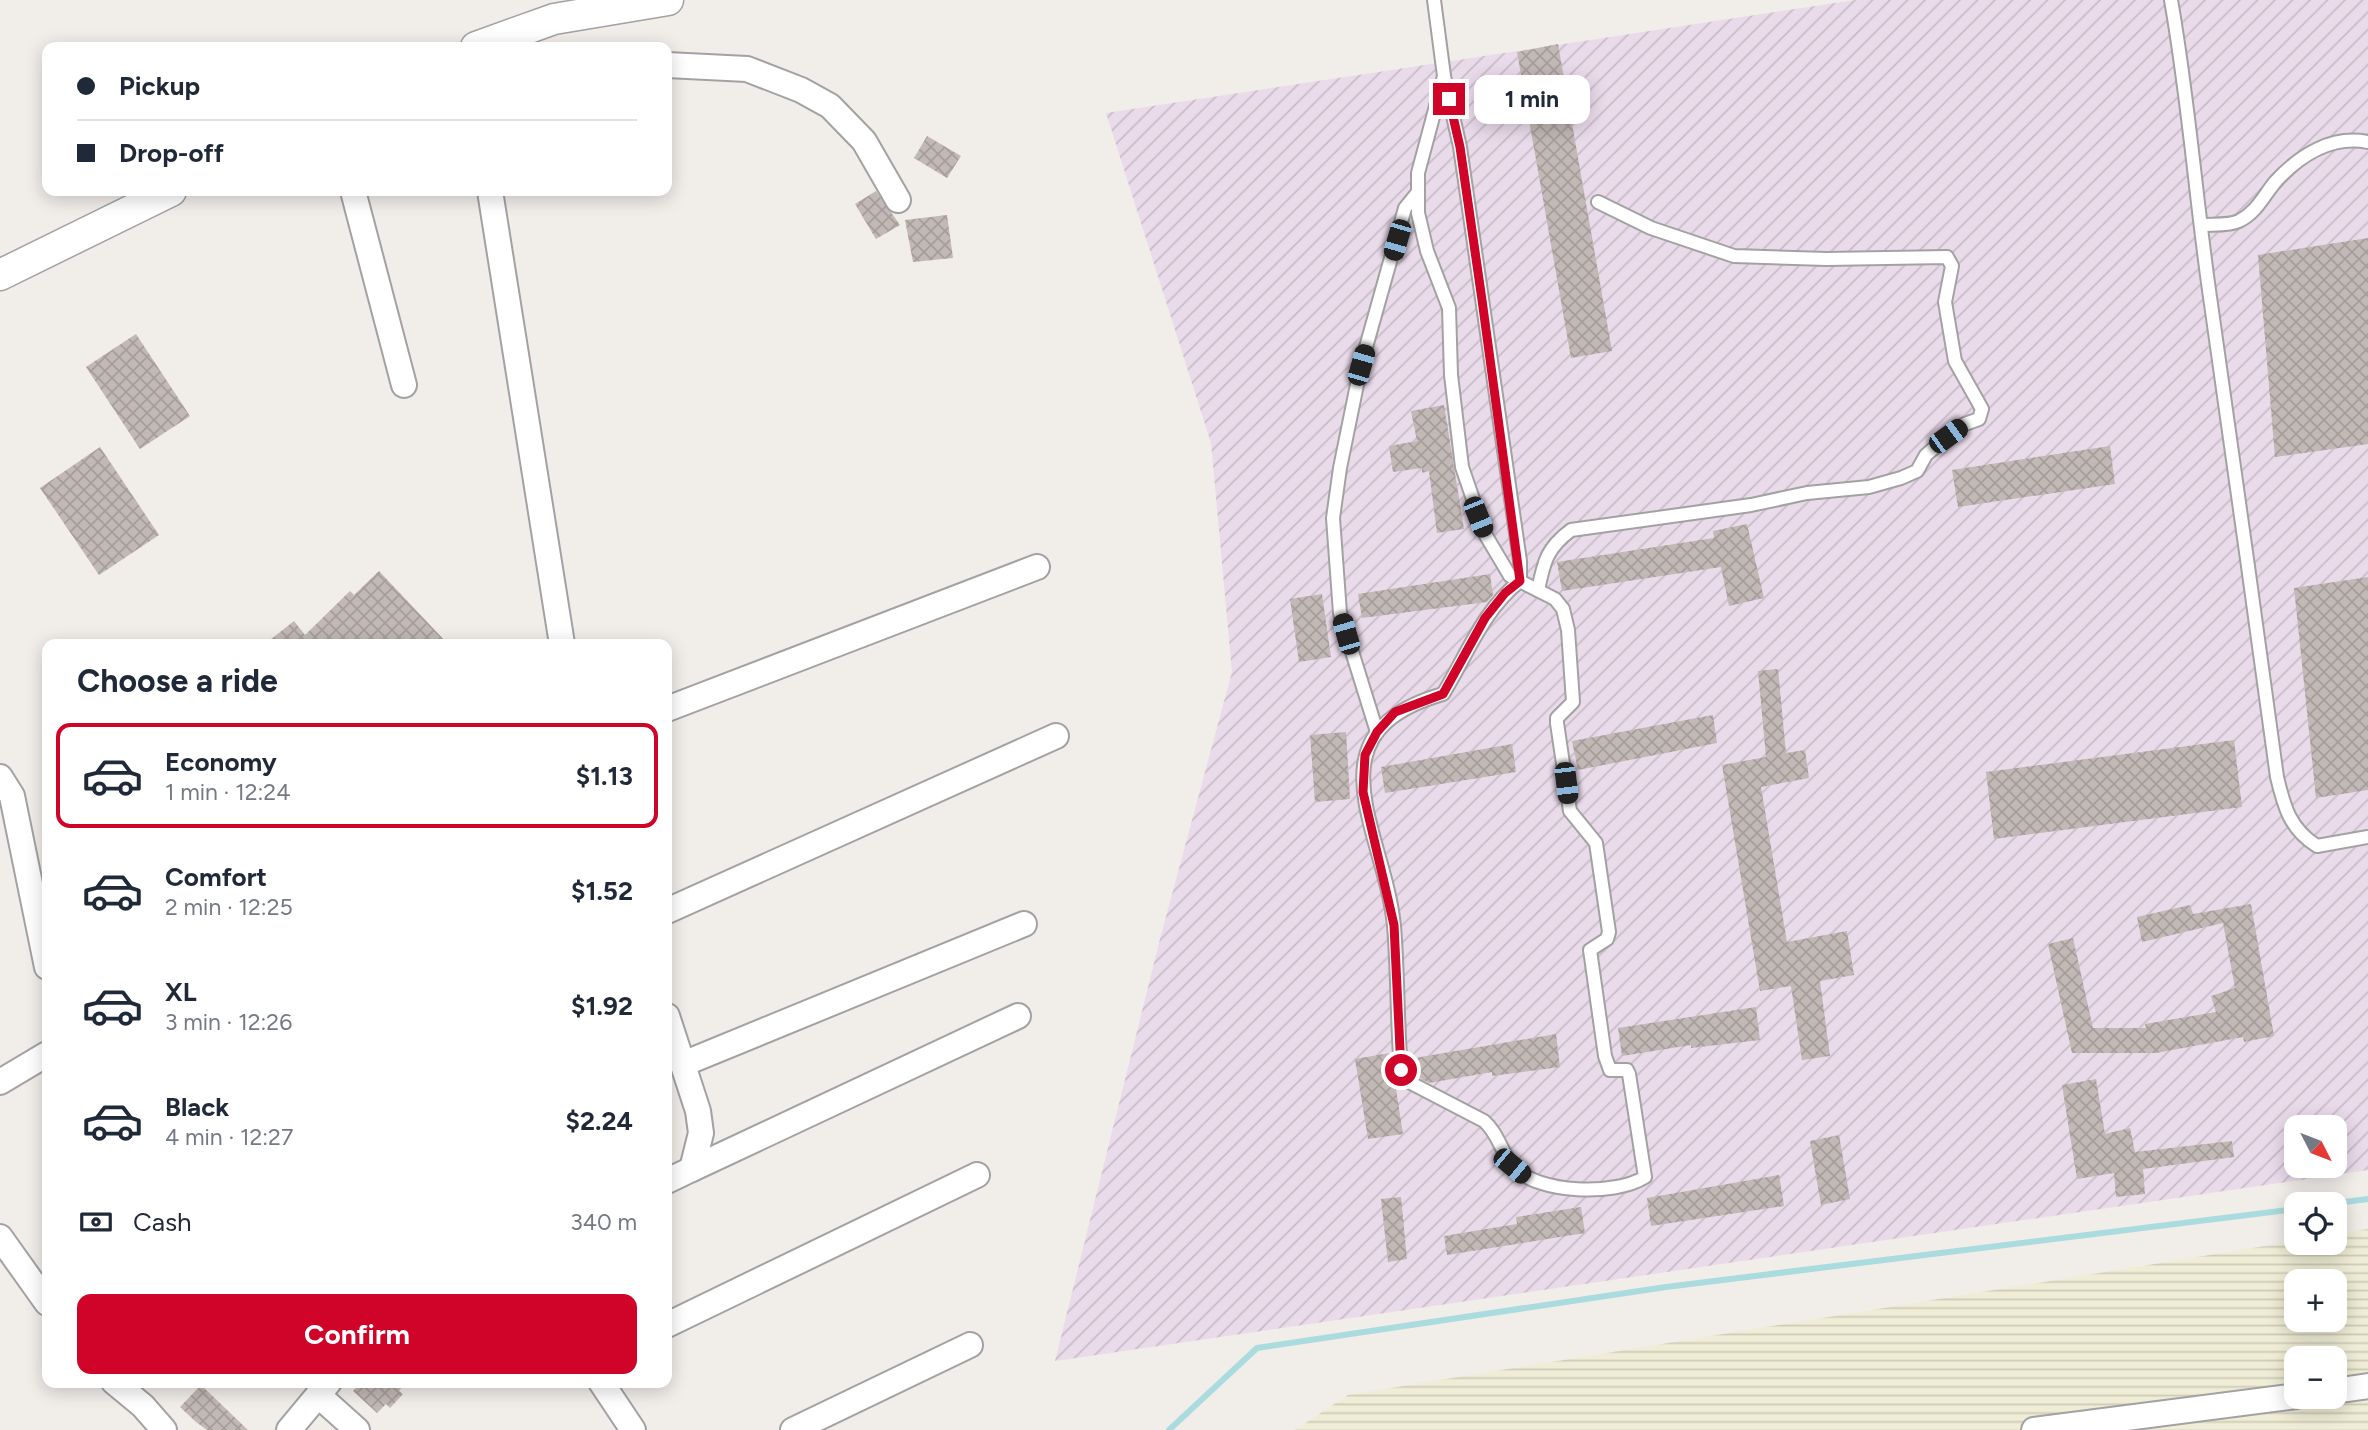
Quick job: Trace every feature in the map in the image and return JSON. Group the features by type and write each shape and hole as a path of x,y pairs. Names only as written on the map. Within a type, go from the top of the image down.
{"street":[{"path":"518,41 554,19 668,0"},
{"path":"672,65 747,69 801,90 830,106 864,141 898,200"},
{"path":"0,275 161,196"},
{"path":"354,196 404,385"},
{"path":"491,196 561,639"},
{"path":"672,707 1037,567"},
{"path":"672,909 1056,736"},
{"path":"4,786 42,946"},
{"path":"683,1064 1024,924"},
{"path":"672,1179 1018,1016"},
{"path":"672,1031 698,1111 701,1133 692,1169"},
{"path":"0,1082 42,1057"},
{"path":"672,1323 977,1175"},
{"path":"0,1237 42,1296"},
{"path":"793,1430 970,1345"},
{"path":"2347,1389 2368,1386"},
{"path":"121,1388 143,1406 164,1430"},
{"path":"605,1388 634,1430"},
{"path":"289,1430 323,1389 357,1430"},
{"path":"2034,1430 2284,1398"}],"lane":[{"path":"1434,0 1444,76 1462,160 1518,547 1520,581"},
{"path":"2171,0 2185,81 2201,225 2277,777 2285,812 2300,836 2317,846 2368,837"},
{"path":"1444,76 1418,173 1418,213 1427,251 1449,308 1451,375 1462,467 1485,534 1510,576 1520,581 1538,590 1555,599 1563,610 1568,630 1573,702 1557,718 1557,723 1568,804 1596,844 1609,932 1607,939 1593,945 1590,955 1608,1065 1611,1070 1627,1070 1629,1074 1645,1177 1637,1181 1576,1191 1524,1175 1512,1166 1494,1130 1485,1121 1407,1081 1401,1070 1394,925 1363,792 1365,755 1377,732 1395,712 1443,694 1485,618 1505,593 1520,581"},
{"path":"2201,225 2237,222 2258,207 2277,181 2313,150 2344,140 2368,142"},
{"path":"1377,732 1340,613 1333,518 1339,468 1361,365 1405,208 1418,192"},
{"path":"1538,590 1543,565 1553,544 1572,530 1751,505 1807,493 1869,486 1901,478 1917,471 1926,455 1948,436 1965,424 1979,419 1982,409 1955,361 1945,302 1952,267 1947,257 1826,259 1734,256 1651,229 1598,202"}],"shaded area":[{"path":"1855,0 2368,0 2368,1170 2347,1173 2347,1115 2284,1115 2284,1178 2313,1178 1055,1361 1160,939 1232,672 1211,443 1106,113"},
{"path":"2368,1229 2368,1430 1295,1430 1348,1395 2284,1243 2284,1255 2347,1255 2347,1233"}],"building":[{"path":"1558,44 1612,351 1571,358 1517,52"},
{"path":"927,136 961,156 947,178 914,158"},
{"path":"876,191 900,225 876,239 855,204"},
{"path":"947,215 953,258 913,262 905,220"},
{"path":"2368,238 2368,444 2275,457 2258,255"},
{"path":"136,334 190,416 140,449 86,367"},
{"path":"1444,405 1464,529 1437,533 1429,471 1422,473 1422,468 1393,472 1389,446 1417,441 1411,411"},
{"path":"2110,446 2115,484 1958,507 1952,470"},
{"path":"100,447 159,535 99,575 40,488"},
{"path":"1747,524 1764,598 1729,606 1721,567 1562,591 1557,562 1714,538 1713,531"},
{"path":"379,571 443,639 271,639 294,621 305,635 350,591 354,595"},
{"path":"1490,574 1493,595 1487,602 1362,618 1358,594"},
{"path":"2368,577 2368,790 2316,798 2294,588"},
{"path":"1322,594 1331,657 1299,662 1290,599"},
{"path":"1778,669 1786,753 1805,750 1809,778 1761,787 1787,942 1847,931 1854,975 1820,981 1830,1056 1802,1060 1791,986 1760,991 1722,765 1766,757 1758,671"},
{"path":"1713,715 1717,743 1578,770 1572,741"},
{"path":"1346,732 1350,799 1315,802 1310,735"},
{"path":"2234,740 2242,807 1994,839 1986,772"},
{"path":"1512,744 1516,772 1385,793 1381,767"},
{"path":"2251,904 2274,1036 2244,1042 2243,1037 2156,1053 2072,1053 2048,944 2073,938 2093,1028 2146,1028 2145,1024 2216,1012 2211,996 2235,988 2223,923 2142,942 2137,917 2190,905 2193,914"},
{"path":"1756,1007 1760,1040 1691,1048 1691,1045 1622,1056 1618,1028"},
{"path":"1556,1034 1560,1067 1492,1076 1492,1072 1429,1083 1413,1074 1410,1067 1409,1059"},
{"path":"1390,1053 1393,1074 1402,1088 1396,1089 1403,1134 1368,1139 1355,1059"},
{"path":"2096,1079 2105,1134 2130,1128 2135,1152 2232,1141 2234,1157 2143,1169 2145,1194 2116,1197 2114,1173 2077,1179 2062,1085"},
{"path":"1839,1135 1850,1199 1821,1205 1810,1141"},
{"path":"1779,1175 1784,1206 1651,1226 1647,1198"},
{"path":"1401,1197 1407,1259 1388,1262 1381,1199"},
{"path":"1581,1207 1585,1233 1447,1255 1444,1236 1517,1224 1516,1217"},
{"path":"198,1388 204,1388 248,1430 207,1430 180,1407"},
{"path":"356,1388 401,1388 399,1391 403,1394 390,1408 386,1404 377,1413 353,1391"}],"waterway":[{"path":"2347,1202 2368,1199"},
{"path":"1169,1430 1257,1348 1666,1287 2284,1210"}],"route":[{"path":"1401,1070 1397,1032 1394,925 1363,792 1365,755 1377,732 1395,712 1415,702 1443,694 1485,618 1505,593 1520,581 1520,561 1460,147 1449,99"}]}
